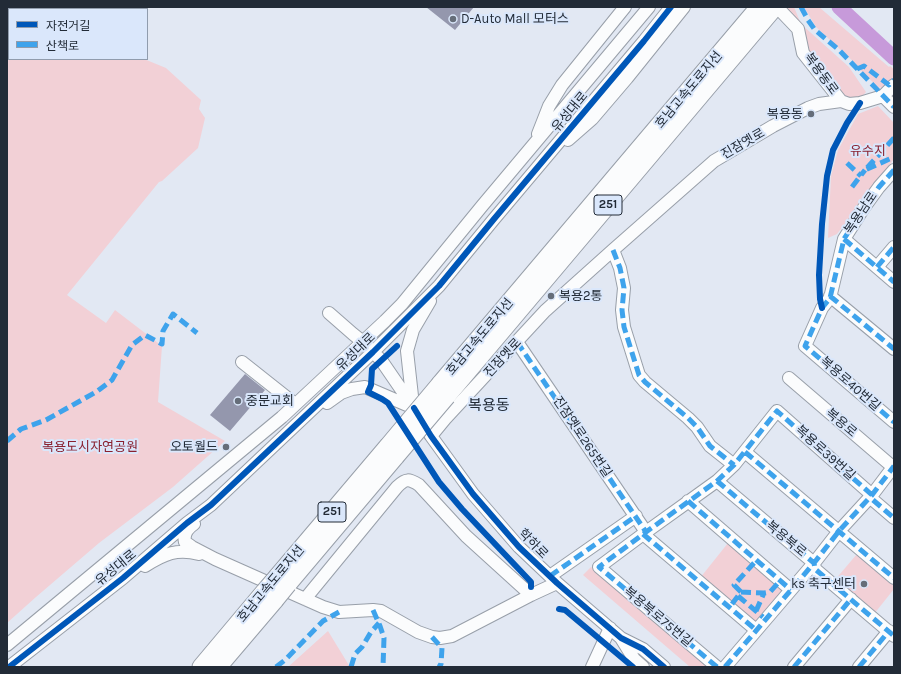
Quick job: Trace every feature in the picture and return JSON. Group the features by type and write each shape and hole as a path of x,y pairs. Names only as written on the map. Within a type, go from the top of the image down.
{"highway":[{"name":"호남고속도로지선","path":"218,667 282,581 443,390 770,9"},
{"name":"호남고속도로지선","path":"201,667 270,596"}],"street":[{"path":"534,145 549,106 562,85 625,7"},
{"name":"유성대로","path":"7,645 174,505 207,480 295,404 402,304 649,7"},
{"name":"유성대로","path":"9,667 123,578 187,523 212,504 373,352 439,286 671,7"},
{"path":"536,169 592,119 684,7"},
{"name":"복용동로","path":"770,9 798,29 803,53 841,101"},
{"path":"888,91 894,107"},
{"name":"진잠옛로","path":"431,436 445,419 546,311 714,161 773,126 808,108 819,104 841,101 849,104 860,103 888,91"},
{"name":"복용남로","path":"805,346 822,308 830,298 844,239 863,209 894,170"},
{"path":"844,239 894,282"},
{"path":"877,267 894,248"},
{"path":"613,250 620,268 624,288 622,310 624,327 639,375 645,382 688,418 697,427 710,446 734,466"},
{"path":"414,408 407,351 413,330 439,286"},
{"path":"830,296 894,349"},
{"name":"학하로","path":"329,313 363,342 381,360 431,436 473,494 519,547 553,580 621,638 643,649 664,667"},
{"name":"진잠옛로265번길","path":"517,342 636,516 645,533"},
{"name":"복용로40번길","path":"805,346 894,422"},
{"path":"242,362 295,404"},
{"name":"복용로","path":"789,378 894,467"},
{"path":"299,423 342,393 352,389 365,387 414,408"},
{"name":"복용로39번길","path":"745,452 778,411 872,495 873,500 894,518"},
{"path":"756,630 645,533 717,480 734,466 745,452 894,578"},
{"path":"724,667 814,563 839,531 872,495 894,467"},
{"path":"306,599 402,481 407,480 419,485 466,536 531,595"},
{"name":"복용북로","path":"717,480 814,563 815,569 892,634 859,667"},
{"path":"688,501 791,590"},
{"path":"212,504 201,518 190,526 184,537 185,542 192,547 323,607 339,612 381,611 418,632 440,638 452,636 531,595 553,580 636,516"},
{"name":"복용북로75번길","path":"645,533 598,567 718,667"},
{"path":"123,578 154,560 176,552 188,551 215,558"},
{"path":"794,667 851,599"},
{"path":"592,667 610,628"},
{"name":"학하로","path":"621,638 634,659 643,667"}],"green space":[{"name":"복용도시자연공원","path":"7,7 94,7 8,8 8,60 146,60 166,68 201,100 199,109 205,118 198,148 162,181 159,182 67,295 106,323 115,310 162,346 158,402 225,441 173,487 99,543 7,623"},
{"path":"782,7 794,7 801,24 849,67 866,92 860,99 843,98 806,51"},
{"path":"804,7 819,7 889,67 890,66 894,69 894,99 880,87 879,88 856,66 857,65 816,27"},
{"name":"유수지","path":"878,106 894,123 894,159 837,234 828,238 831,176 838,150 858,114"},
{"path":"728,543 782,588 782,594 759,622 752,621 700,578"},
{"name":"ks 축구센터","path":"857,554 894,586 894,589 874,614 834,581"},
{"path":"591,567 708,667 690,667 583,575"},
{"path":"328,631 350,667 288,667"}],"building":[{"name":"D-Auto Mall 모터스","path":"426,7 474,7 455,30"},
{"name":"중문교회","path":"245,374 265,390 230,431 210,415"}],"waterway":[{"path":"839,7 894,58"}],"marked path":[{"path":"801,7 815,30 839,50 894,107"},
{"path":"857,69 864,66 889,85 894,80"},
{"path":"894,138 865,170 894,157"},
{"path":"847,163 861,176"},
{"path":"852,187 865,170"},
{"path":"894,170 863,209 844,239 830,298 822,308 805,346 894,422"},
{"path":"844,239 894,282"},
{"path":"877,267 894,247"},
{"path":"613,250 620,268 624,288 622,310 624,327 639,375 645,382 688,418 697,427 710,446 734,465"},
{"path":"830,296 894,349"},
{"path":"7,441 21,429 46,420 96,392 112,380 132,345 145,335 162,344 163,331 173,314 197,333"},
{"path":"517,342 646,532"},
{"path":"717,667 599,567 717,481 734,465 777,411 872,495 873,500 894,518"},
{"path":"745,452 894,578"},
{"path":"725,667 814,563 839,531 872,495 894,466"},
{"path":"717,481 814,563 815,569 894,636"},
{"path":"688,501 791,590"},
{"path":"550,576 636,516"},
{"path":"643,534 756,630"},
{"path":"741,592 734,585 754,563"},
{"path":"732,604 741,592 770,592 778,583"},
{"path":"756,611 764,593"},
{"path":"738,596 763,617"},
{"path":"794,667 851,599"},
{"path":"373,610 384,638 383,667"},
{"path":"276,667 285,660 323,621 339,612"},
{"path":"351,667 355,654 362,647 371,632 379,623"},
{"path":"859,667 889,631"},
{"path":"432,637 442,648 441,664 439,667"}],"cycle path":[{"path":"9,667 123,578 187,523 211,505 373,352 439,286 671,7"},
{"path":"822,308 819,275 827,176 833,150 847,123 860,103"},
{"path":"397,346 372,369 371,385 368,392 388,403 439,482 462,509 531,582 531,587"},
{"path":"414,408 431,436 473,494 519,547 557,583 621,638 643,649 664,667"},
{"path":"559,609 565,610 633,667"}],"place":[{"name":"D-Auto Mall 모터스","path":"453,19"},
{"name":"복용동","path":"811,114"},
{"name":"복용2통","path":"551,296"},
{"name":"중문교회","path":"238,401"},
{"name":"오토월드","path":"226,447"},
{"name":"ks 축구센터","path":"864,584"}],"district":[{"name":"복용동","path":"489,406"}]}
